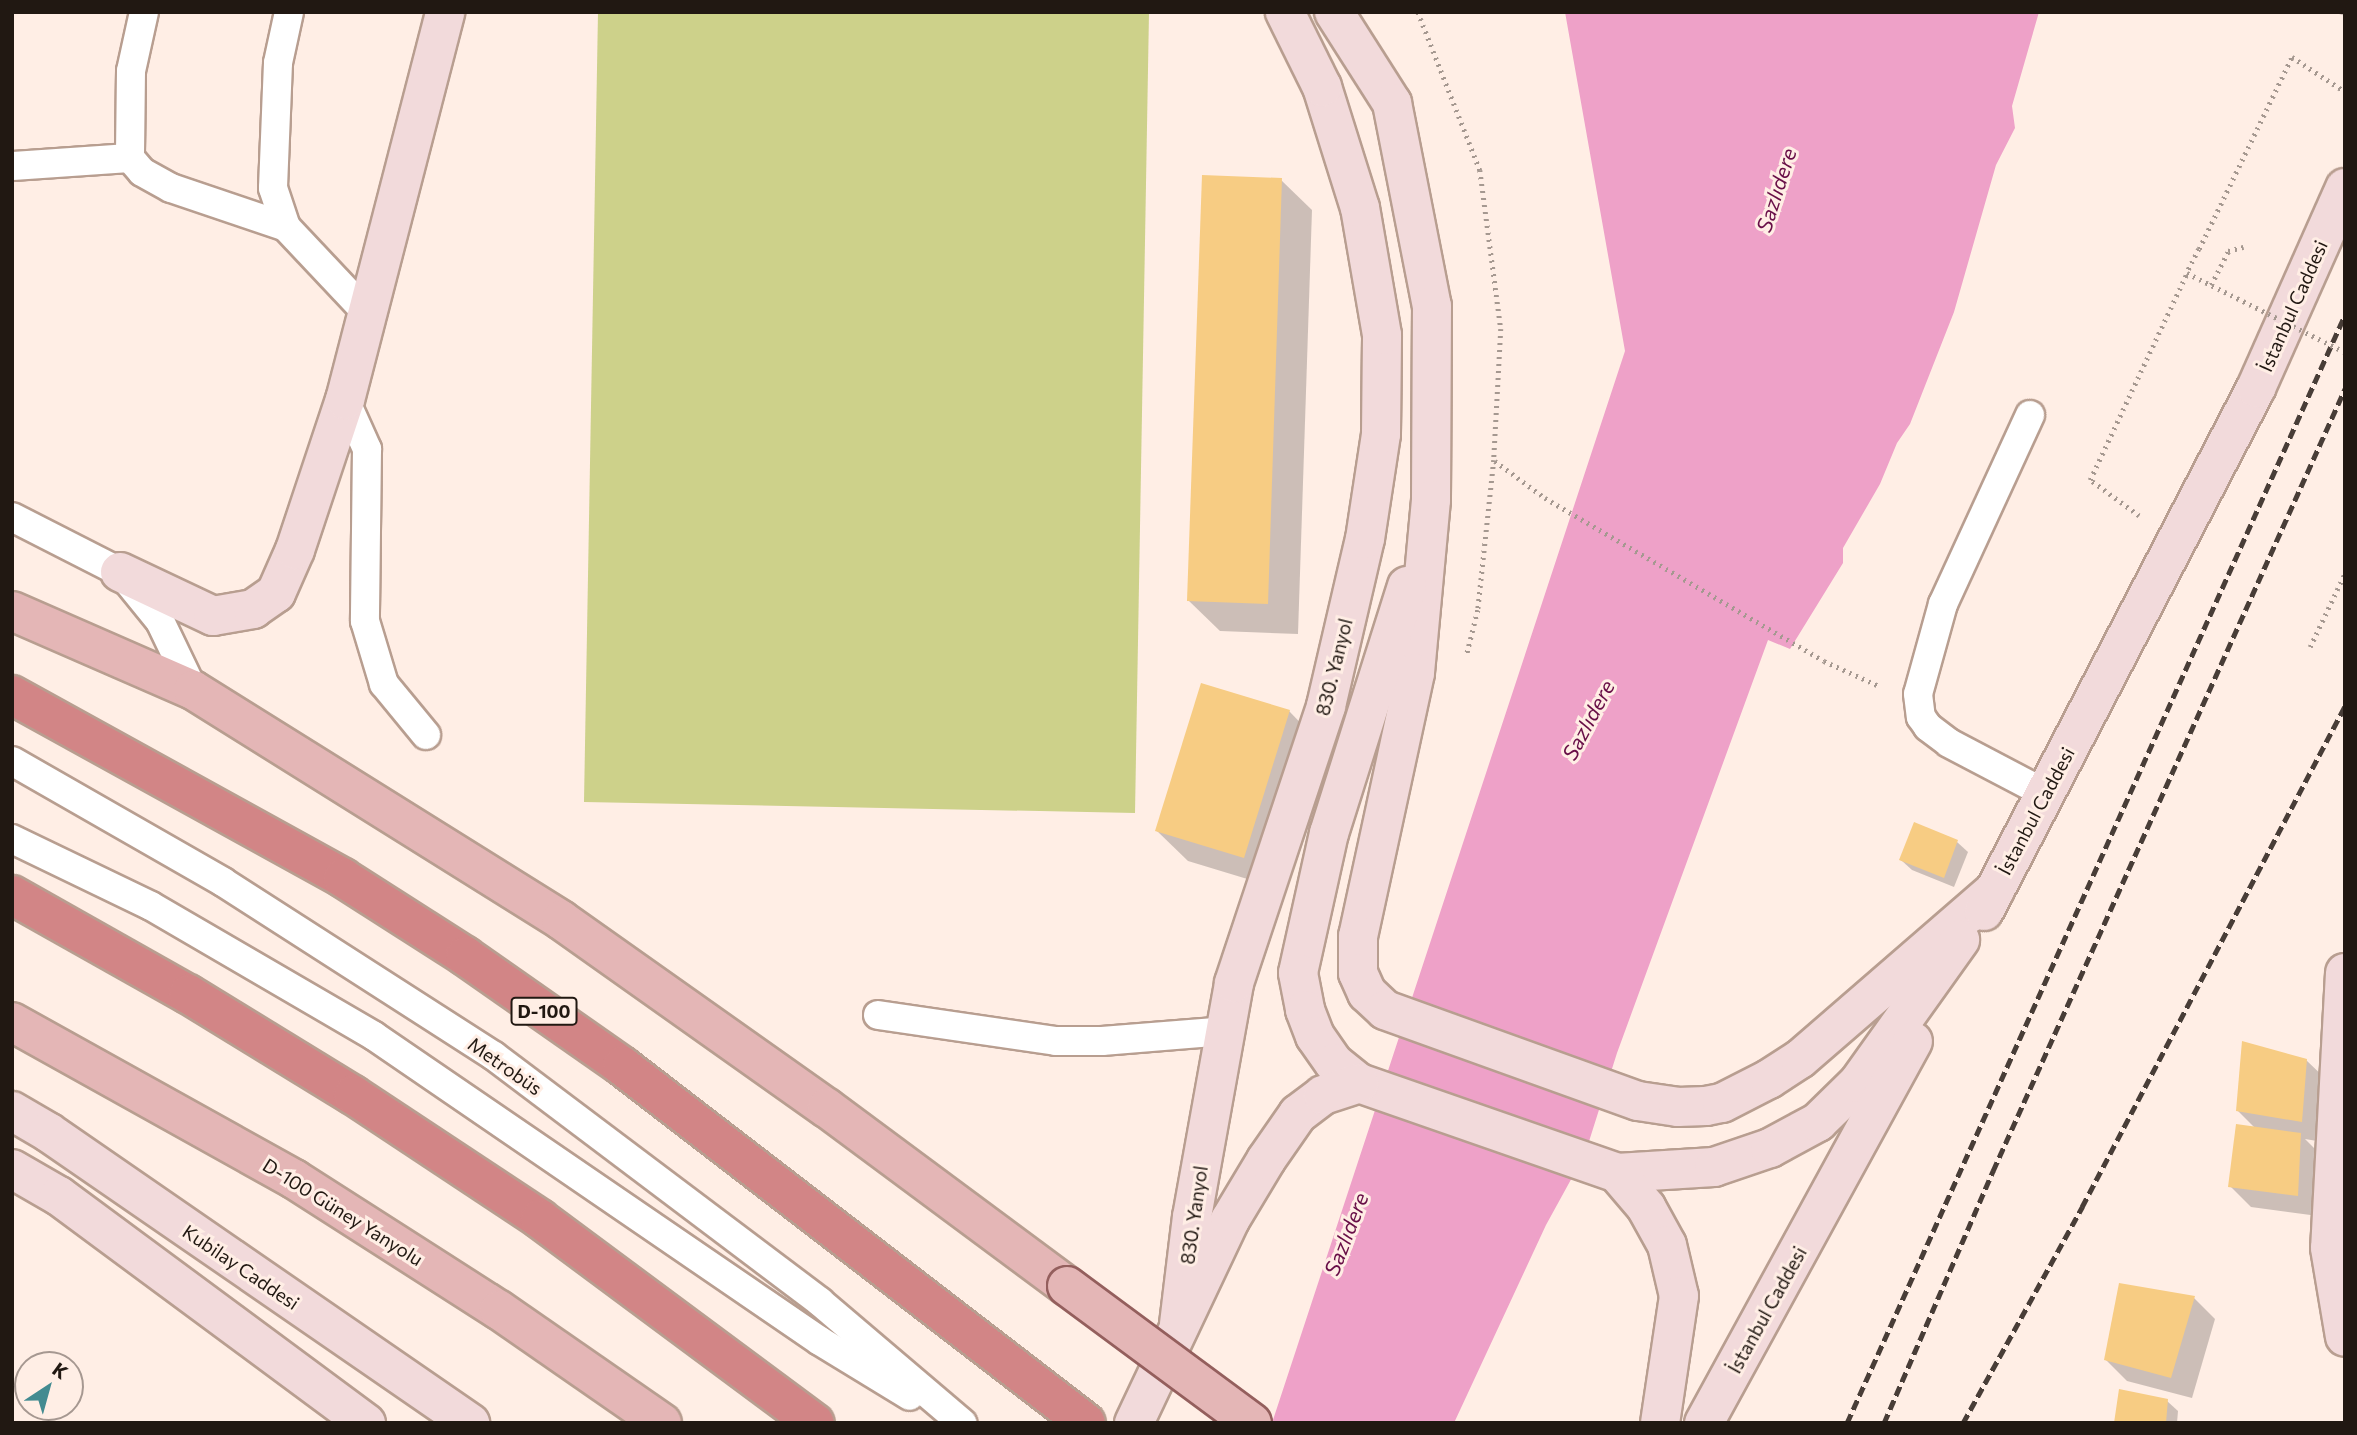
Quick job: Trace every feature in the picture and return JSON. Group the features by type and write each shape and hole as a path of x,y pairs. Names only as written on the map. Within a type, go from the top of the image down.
{"highway":[{"name":"D-100","path":"12,695 343,878 466,956 643,1082 1086,1423"},
{"path":"12,895 188,994 365,1102 540,1219 815,1423"}],"main road":[{"path":"120,572 213,616 253,609 276,593 295,550 345,400 445,12"},
{"name":"830. Yanyol","path":"1179,1324 1192,1217 1234,984 1325,706 1365,539 1381,434 1382,335 1360,208 1322,88 1285,12"},
{"path":"1335,12 1392,103 1432,306 1431,500 1413,681 1358,936 1358,973 1367,993 1385,1010 1638,1101 1678,1107 1706,1106 1722,1103 1769,1079 1800,1059 1996,890"},
{"name":"İstanbul Caddesi","path":"1704,1423 2046,794 2256,388 2345,188"},
{"path":"1431,500 1329,833 1298,973 1305,1010 1315,1036 1334,1063 1359,1083 1617,1173 1714,1167 1770,1148 1818,1122 1858,1083 1996,890"},
{"path":"12,611 193,690 561,920 828,1108 1252,1423"},
{"path":"2345,973 2330,1248 2345,1336"},
{"name":"D-100 Güney Yanyolu","path":"12,1022 294,1179 499,1310 662,1423"},
{"path":"1134,1423 1230,1220 1298,1114 1323,1095 1359,1083"},
{"name":"Kubilay Caddesi","path":"12,1111 48,1132 470,1423"},
{"path":"12,1169 59,1196 366,1423"},
{"path":"1617,1173 1646,1207 1667,1245 1679,1296 1660,1423"}],"lane":[{"path":"144,12 131,71 130,158 142,172 171,188 286,227"},
{"path":"289,12 278,63 273,188 286,227 368,313"},
{"path":"12,166 130,158"},
{"path":"345,400 367,449 365,621 384,684 426,735"},
{"path":"2030,415 1943,604 1918,694 1920,717 1927,727 1949,743 2046,794"},
{"path":"12,517 120,572 160,621 193,690"},
{"name":"Metrobüs","path":"12,761 223,882 494,1056 820,1302 962,1423"},
{"path":"12,838 151,906 374,1036 820,1342 954,1423"},
{"path":"878,1015 1056,1041 1225,1031"}],"path":[{"path":"2143,519 2090,480 2160,328 2292,57 2344,91"},
{"path":"2211,285 2228,251 2244,247"},
{"path":"2187,273 2345,352"},
{"path":"1494,460 1545,498 1824,662"},
{"path":"2310,647 2345,573"}],"green space":[{"path":"598,12 1149,12 1135,813 584,802"}],"water":[{"name":"Sazlıdere","path":"1565,12 2039,12 2012,106 2015,128 1996,165 1954,312 1910,424 1897,443 1880,484 1843,548 1843,563 1790,649 1768,640 1617,1053 1585,1154 1546,1225 1454,1423 1272,1423 1625,351"}],"building":[{"path":"1202,175 1282,178 1268,604 1187,601"},
{"path":"1201,683 1290,710 1244,858 1155,831"},
{"path":"1914,822 1958,840 1944,878 1899,860"},
{"path":"2242,1041 2307,1059 2302,1122 2236,1111"},
{"path":"2236,1124 2301,1133 2298,1196 2228,1187"},
{"path":"2119,1283 2195,1296 2171,1378 2104,1360"},
{"path":"2119,1389 2168,1399 2166,1423 2114,1423"}],"railway":[{"path":"1847,1423 2345,315"},
{"path":"1884,1423 1993,1171 2345,389"},
{"path":"1963,1423 2082,1207 2345,706"}]}
